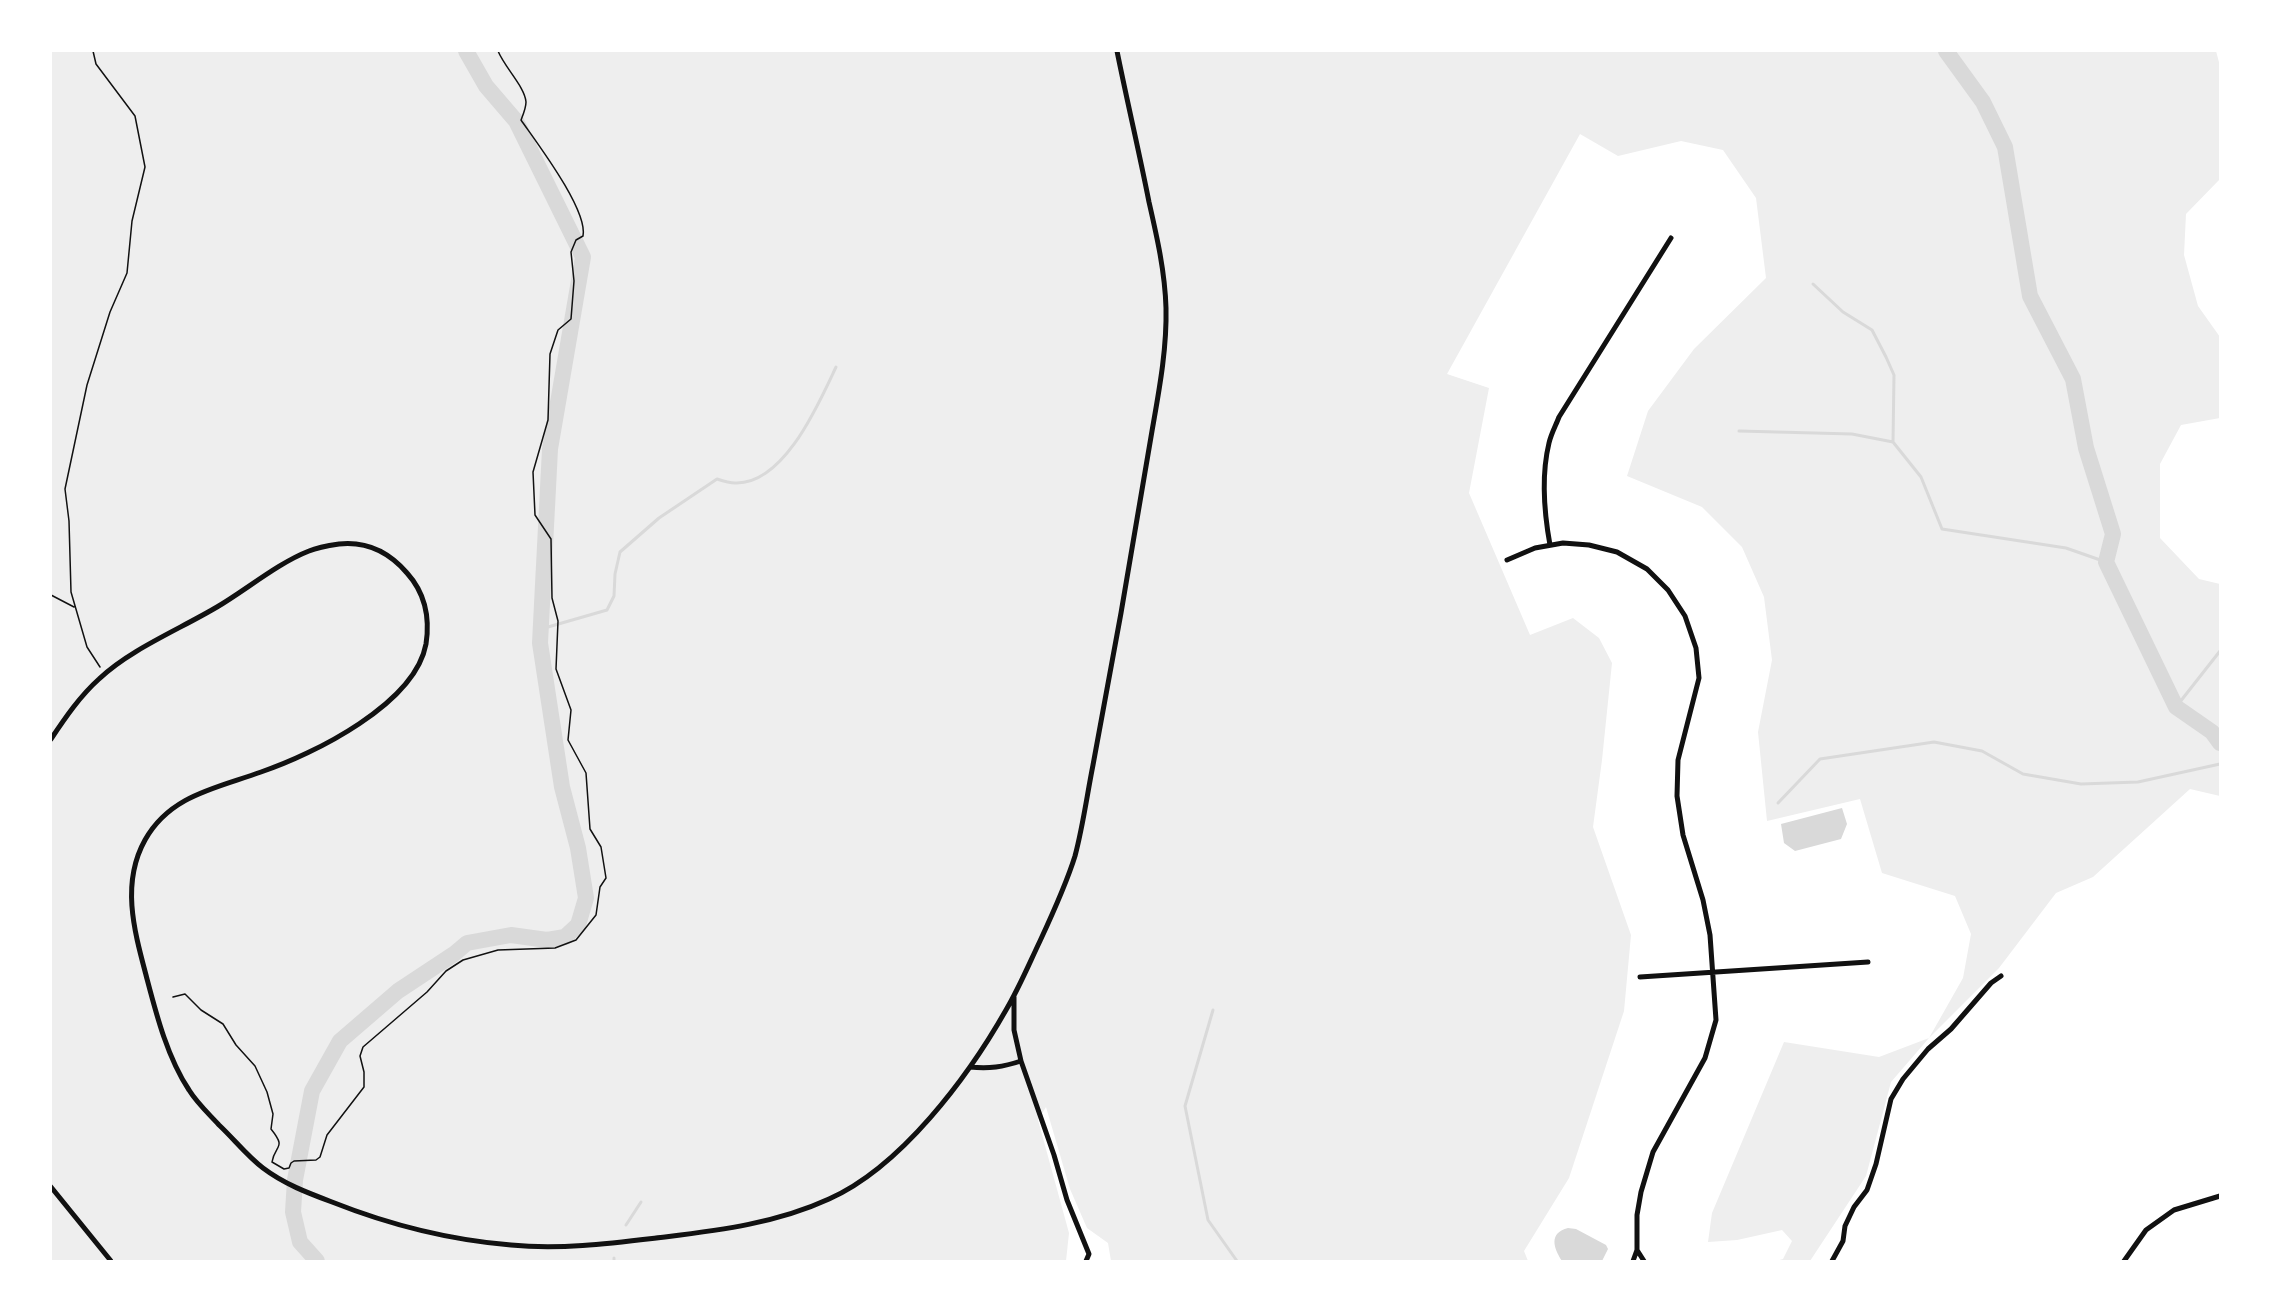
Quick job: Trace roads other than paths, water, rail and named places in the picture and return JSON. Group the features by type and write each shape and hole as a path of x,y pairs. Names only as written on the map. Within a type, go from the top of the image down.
{"street":[{"path":"51,739 71,710 104,673 216,608 300,554 323,547 352,544 378,549 391,557 411,577 424,601 427,638 420,664 413,675 382,707 357,726 307,754 268,770 199,792 177,805 164,815 145,841 132,877 131,906 145,974 167,1044 192,1096 264,1169 288,1184 352,1210 414,1230 522,1247 621,1242 744,1226 826,1201 876,1170 914,1137 970,1067 1003,1016 1061,894 1078,845 1108,690 1145,474 1164,346 1165,297 1160,252 1117,51"},
{"path":"1550,545 1545,516 1544,480 1549,442 1559,417 1671,238"},
{"path":"1507,560 1535,548 1563,543 1589,545 1617,552 1647,569 1678,602 1696,648 1699,678 1678,760 1677,796 1683,835 1707,915 1714,974 1716,1020 1705,1058 1653,1152 1641,1192 1637,1215 1637,1250 1633,1261"},
{"path":"1640,977 1714,974 1868,962"},
{"path":"1832,1261 1843,1241 1845,1226 1854,1207 1867,1190 1876,1164 1891,1099 1903,1079 1928,1049 1951,1029 1991,983 2001,976"},
{"path":"1014,996 1014,1030 1021,1061 1067,1200 1089,1254 1086,1261"},
{"path":"970,1067 985,1069 1003,1067 1021,1061"},
{"path":"51,1186 111,1261"},
{"path":"2124,1261 2146,1230 2174,1209 2220,1196"},
{"path":"1637,1250 1644,1261"}],"waterway":[{"path":"317,1261 300,1242 293,1212 295,1180 312,1091 340,1041 398,991 467,943 511,935 547,940 565,937 578,925 586,898 578,848 562,787 540,643 550,449 583,257 516,121 486,86 466,51"},
{"path":"1946,51 1983,102 2005,147 2030,296 2073,379 2086,448 2113,534 2106,562 2176,707 2212,732 2220,743"},
{"path":"1813,284 1843,312 1872,330 1886,357 1894,375 1893,442"},
{"path":"541,629 607,610 614,596 615,574 620,552 659,518 717,479 735,483 753,480 769,471 798,439 836,367"},
{"path":"1739,431 1852,434 1893,442 1921,477 1942,529 2066,548 2106,562"},
{"path":"2176,707 2220,651"},
{"path":"1778,803 1820,759 1934,742 1982,751 2023,774 2081,784 2138,782 2220,764"},
{"path":"1213,1010 1185,1106 1208,1220 1237,1261"},
{"path":"626,1225 641,1202"}]}
